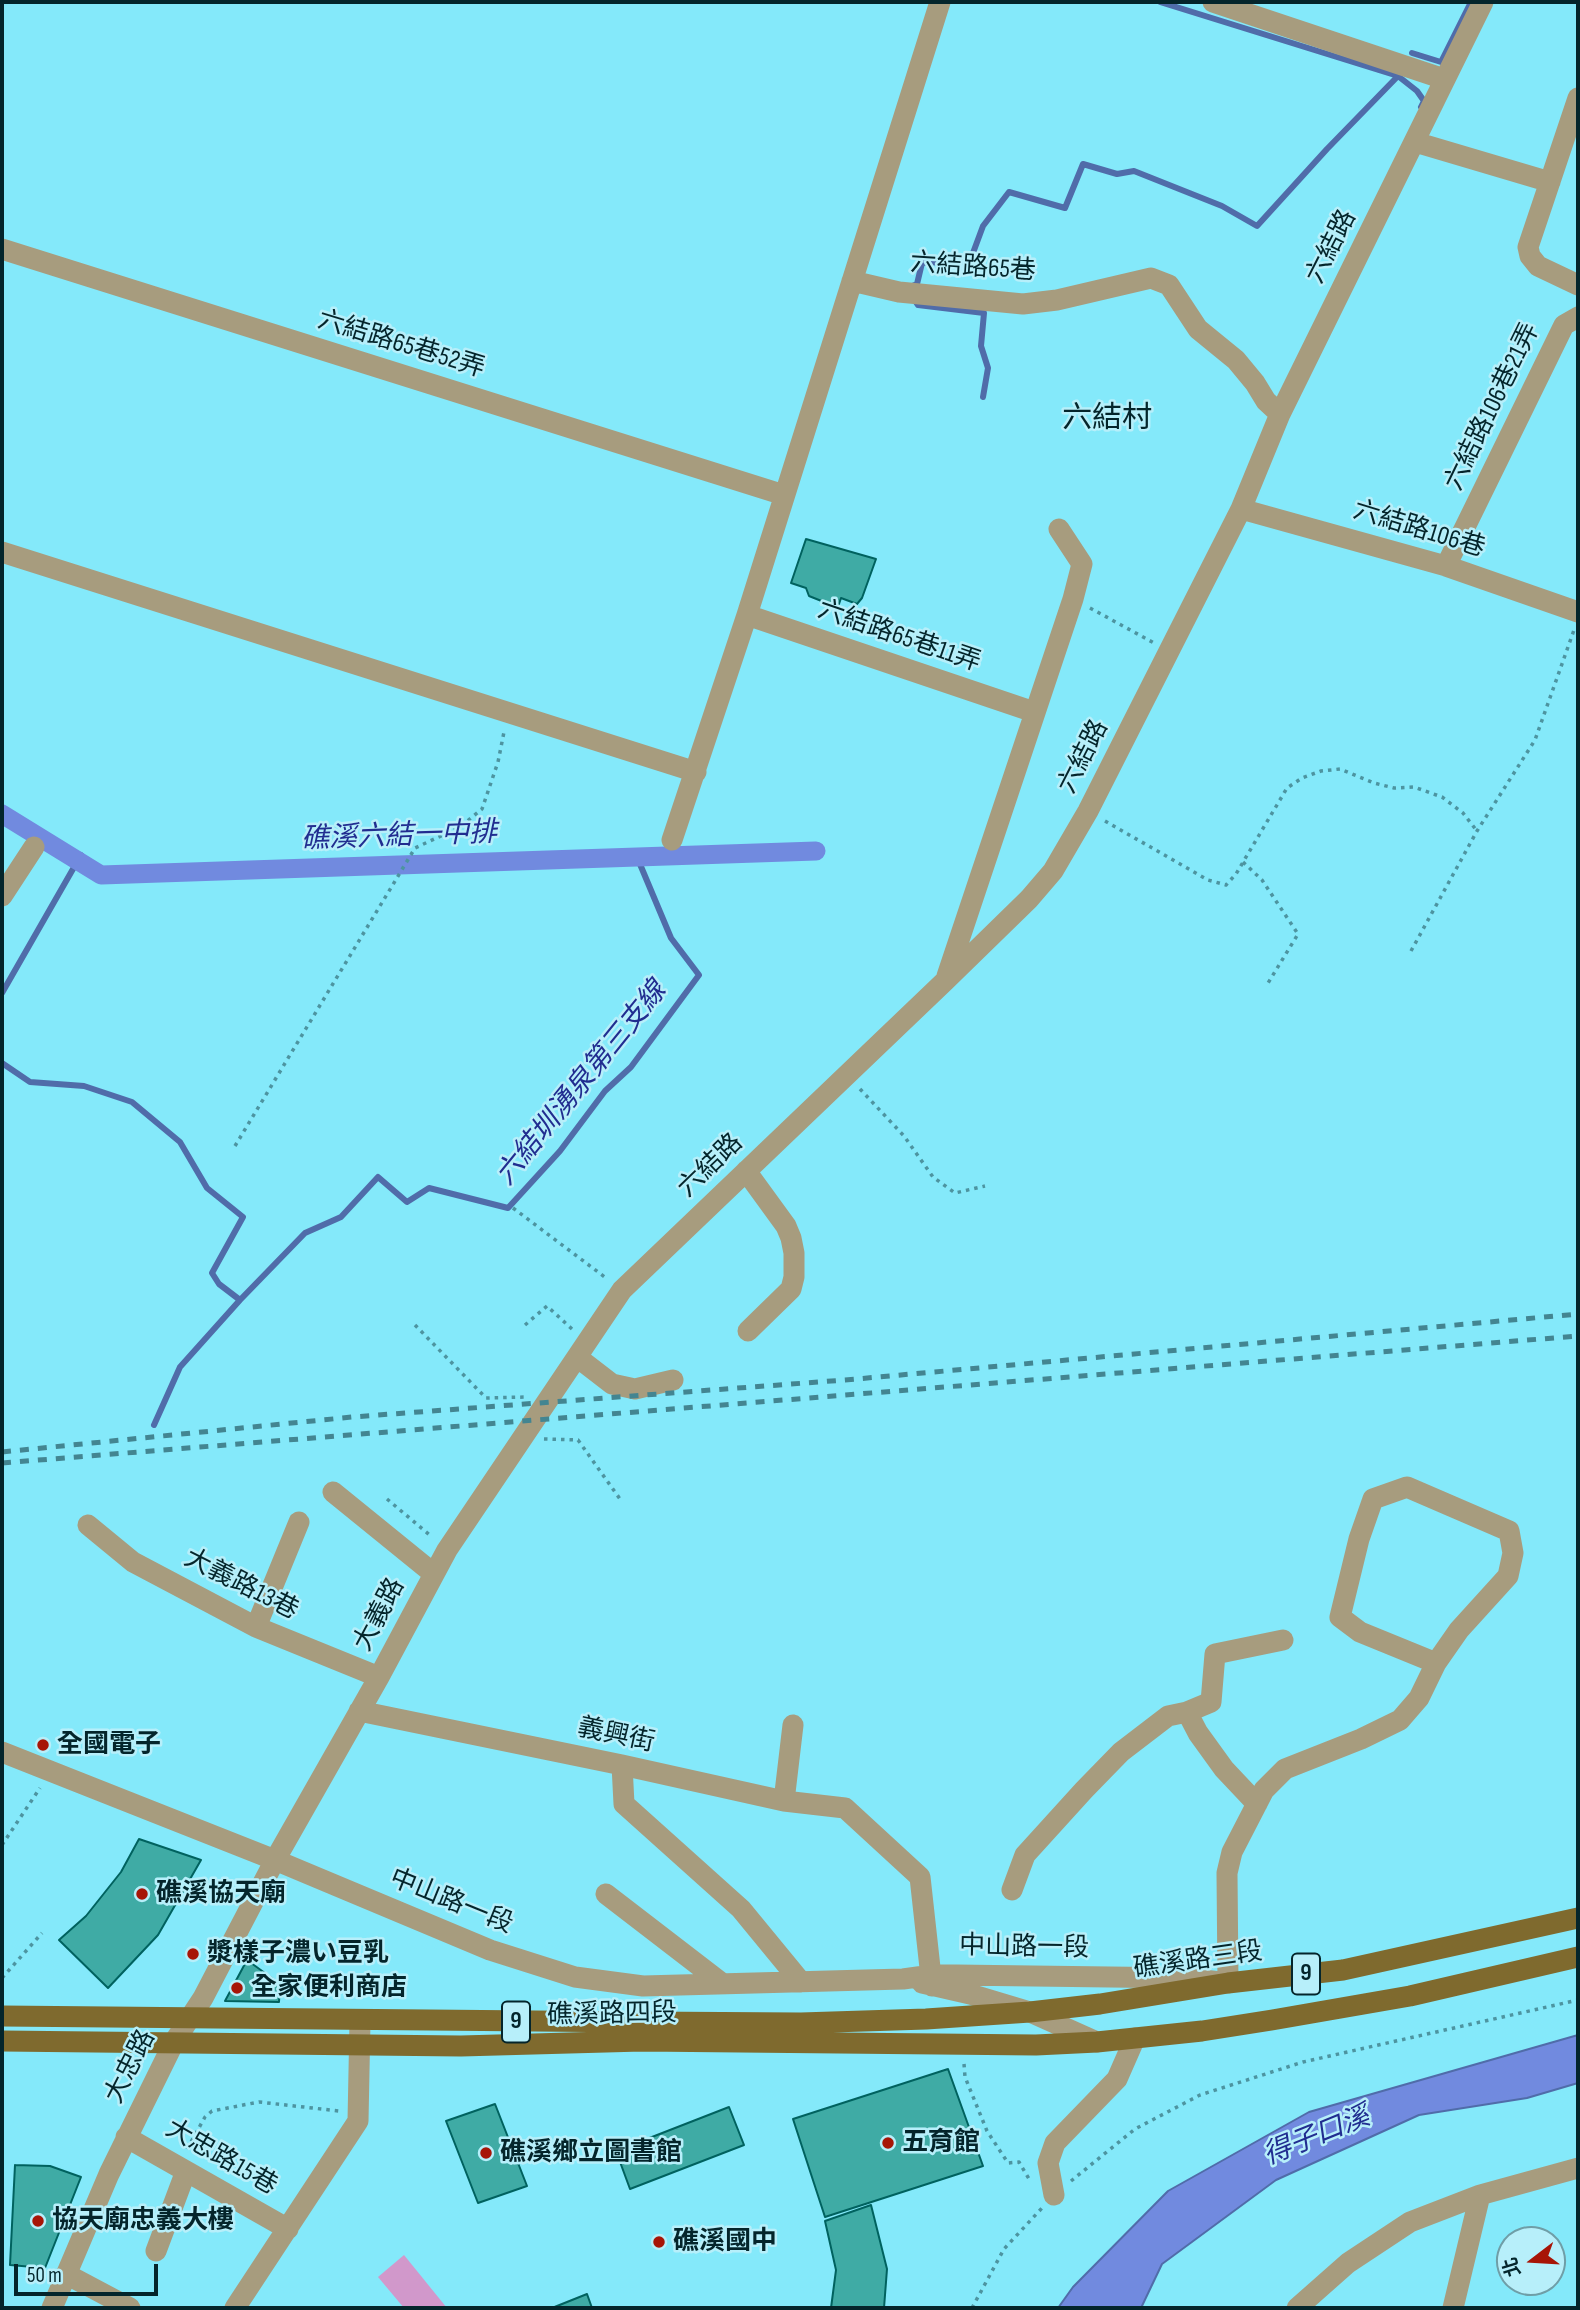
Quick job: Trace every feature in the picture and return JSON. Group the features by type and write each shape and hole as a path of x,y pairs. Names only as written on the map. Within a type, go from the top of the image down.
{"main road":[{"name":"礁溪路三段","path":"1030,2012 1100,2004 1227,1983 1343,1970 1578,1918"},
{"name":"9","path":"1097,2042 1202,2031 1410,1996 1578,1957"},
{"name":"礁溪路四段","path":"2,2016 801,2023 1030,2012"},
{"name":"礁溪路四段","path":"2,2041 461,2046 642,2041 964,2045 1097,2042"}],"street":[{"path":"672,840 747,615 940,2"},
{"path":"1213,2 1444,79"},
{"name":"六結路","path":"548,1400 622,1290 945,981 1029,899 1053,871 1088,811 1241,509 1280,414 1483,2"},
{"path":"1578,98 1528,247 1530,256 1538,266 1578,285"},
{"path":"1415,142 1550,182"},
{"name":"六結路65巷52弄","path":"2,249 784,495"},
{"name":"六結路65巷","path":"852,281 899,292 1023,304 1057,300 1151,278 1169,285 1199,329 1236,360 1266,401 1280,414"},
{"name":"六結路106巷21弄","path":"1447,566 1564,325 1578,317"},
{"name":"六結路106巷","path":"1241,509 1447,566 1578,612"},
{"path":"945,981 1073,599 1082,564 1059,529"},
{"path":"2,552 696,772"},
{"name":"六結路65巷11弄","path":"747,615 1034,712"},
{"path":"2,896 34,847"},
{"path":"746,1171 786,1226 794,1252 791,1289 748,1332"},
{"path":"582,1350 612,1384 635,1389 673,1380"},
{"name":"大義路","path":"275,1860 379,1677 447,1550 548,1400"},
{"path":"1227,1983 1227,1873 1233,1852 1264,1790 1285,1769 1361,1739 1400,1720 1419,1698 1436,1663 1459,1630 1508,1576 1513,1553 1509,1531 1407,1487 1373,1499 1359,1539 1340,1617 1360,1632 1436,1663"},
{"path":"333,1492 434,1574"},
{"path":"256,1627 299,1521"},
{"name":"大義路13巷","path":"88,1525 132,1562 256,1627 379,1677"},
{"path":"1012,1890 1025,1855 1112,1762 1168,1716 1211,1702 1215,1654 1283,1640"},
{"name":"義興街","path":"359,1712 784,1801 845,1808 920,1877 932,1980"},
{"path":"1187,1712 1198,1733 1224,1769 1257,1804"},
{"path":"784,1801 793,1725"},
{"name":"中山路一段","path":"2,1752 275,1860 490,1950 575,1977 643,1986 903,1979 1186,1978 1227,1983"},
{"path":"622,1765 624,1804 741,1909 801,1982"},
{"name":"大忠路","path":"52,2308 126,2137 174,2042 203,1998 275,1860"},
{"path":"606,1894 723,1984"},
{"name":"中山路一段","path":"932,1980 1030,2012 1097,2042"},
{"path":"235,2308 358,2121 360,2021"},
{"path":"1054,2195 1048,2163 1055,2143 1117,2079 1135,2038"},
{"name":"大忠路15巷","path":"126,2137 288,2229"},
{"path":"1297,2308 1348,2263 1410,2222 1480,2194 1578,2168"},
{"path":"156,2251 182,2169"},
{"path":"1453,2308 1480,2194"},
{"path":"66,2274 130,2308"}],"path":[{"path":"1073,599 1170,651"},
{"path":"1411,951 1477,831 1535,740 1578,619"},
{"path":"235,1146 415,848 460,827 482,809 498,762 508,712"},
{"path":"1088,811 1208,880 1226,885 1236,874 1287,788 1302,778 1321,771 1340,769 1394,788 1414,786 1442,797 1463,813 1477,831"},
{"path":"1243,862 1262,880 1298,934 1268,984"},
{"path":"847,1076 904,1136 933,1177 955,1193 985,1186"},
{"path":"513,1208 622,1290"},
{"path":"525,1325 547,1306 582,1350"},
{"path":"415,1325 486,1398 548,1400"},
{"path":"522,1439 578,1440 620,1499"},
{"path":"387,1499 447,1550"},
{"path":"2,1845 50,1771"},
{"path":"2,1978 43,1933"},
{"path":"972,2308 1003,2249 1054,2195 1135,2129 1200,2095 1303,2062 1578,2000"},
{"path":"964,2045 965,2077 987,2131 1008,2162 1019,2162"},
{"path":"182,2169 205,2117 212,2111 258,2102 358,2113"}],"shaded area":[{"path":"404,2255 447,2308 404,2308 378,2277"}],"water":[{"name":"得子口溪","path":"1578,2035 1578,2083 1527,2098 1419,2115 1276,2180 1162,2264 1141,2308 1058,2308 1073,2287 1168,2191 1309,2112"}],"building":[{"path":"806,539 876,559 862,598 857,604 841,598 839,604 824,602 809,596 806,588 791,583"},
{"name":"礁溪協天廟","path":"139,1839 201,1860 158,1935 108,1988 59,1940 86,1916 121,1872"},
{"path":"247,1960 280,1984 279,2002 225,2001"},
{"name":"五育館","path":"948,2069 983,2166 825,2217 793,2119"},
{"name":"礁溪鄉立圖書館","path":"495,2104 527,2186 478,2203 446,2121"},
{"path":"729,2107 744,2145 630,2189 616,2151"},
{"name":"協天廟忠義大樓","path":"15,2165 50,2166 81,2177 45,2268 10,2265"},
{"path":"871,2205 887,2269 884,2308 831,2308 836,2270 825,2221"},
{"path":"587,2294 592,2308 552,2308"}],"waterway":[{"path":"1160,2 1398,76 1417,91 1424,101 1421,107"},
{"path":"1412,53 1441,62 1471,2"},
{"path":"910,287 917,284 922,263 970,261 983,226 1009,192 1065,208 1083,164 1117,174 1134,171 1222,206 1257,226 1398,76"},
{"path":"914,299 918,305 984,313 981,346 988,368 983,397"},
{"name":"礁溪六結一中排","path":"2,814 101,875 816,851"},
{"path":"2,993 81,855"},
{"name":"六結圳湧泉第三支線","path":"154,1425 180,1367 240,1300 305,1233 341,1217 378,1177 407,1202 429,1188 508,1208 560,1151 605,1091 631,1067 699,975 671,938 637,857"},
{"path":"2,1063 30,1082 84,1086 132,1102 180,1142 207,1188 243,1217 212,1273 219,1284 240,1300"}],"railway":[{"path":"2,1452 352,1417 845,1380 1578,1314"},
{"path":"2,1463 1578,1336"}],"place":[{"name":"全國電子","path":"43,1745"},
{"name":"礁溪協天廟","path":"142,1894"},
{"name":"漿樣子濃い豆乳","path":"193,1954"},
{"name":"全家便利商店","path":"237,1988"},
{"name":"五育館","path":"888,2143"},
{"name":"礁溪鄉立圖書館","path":"486,2153"},
{"name":"協天廟忠義大樓","path":"38,2221"},
{"name":"礁溪國中","path":"659,2242"}],"district":[{"name":"六結村","path":"1107,419"}]}
